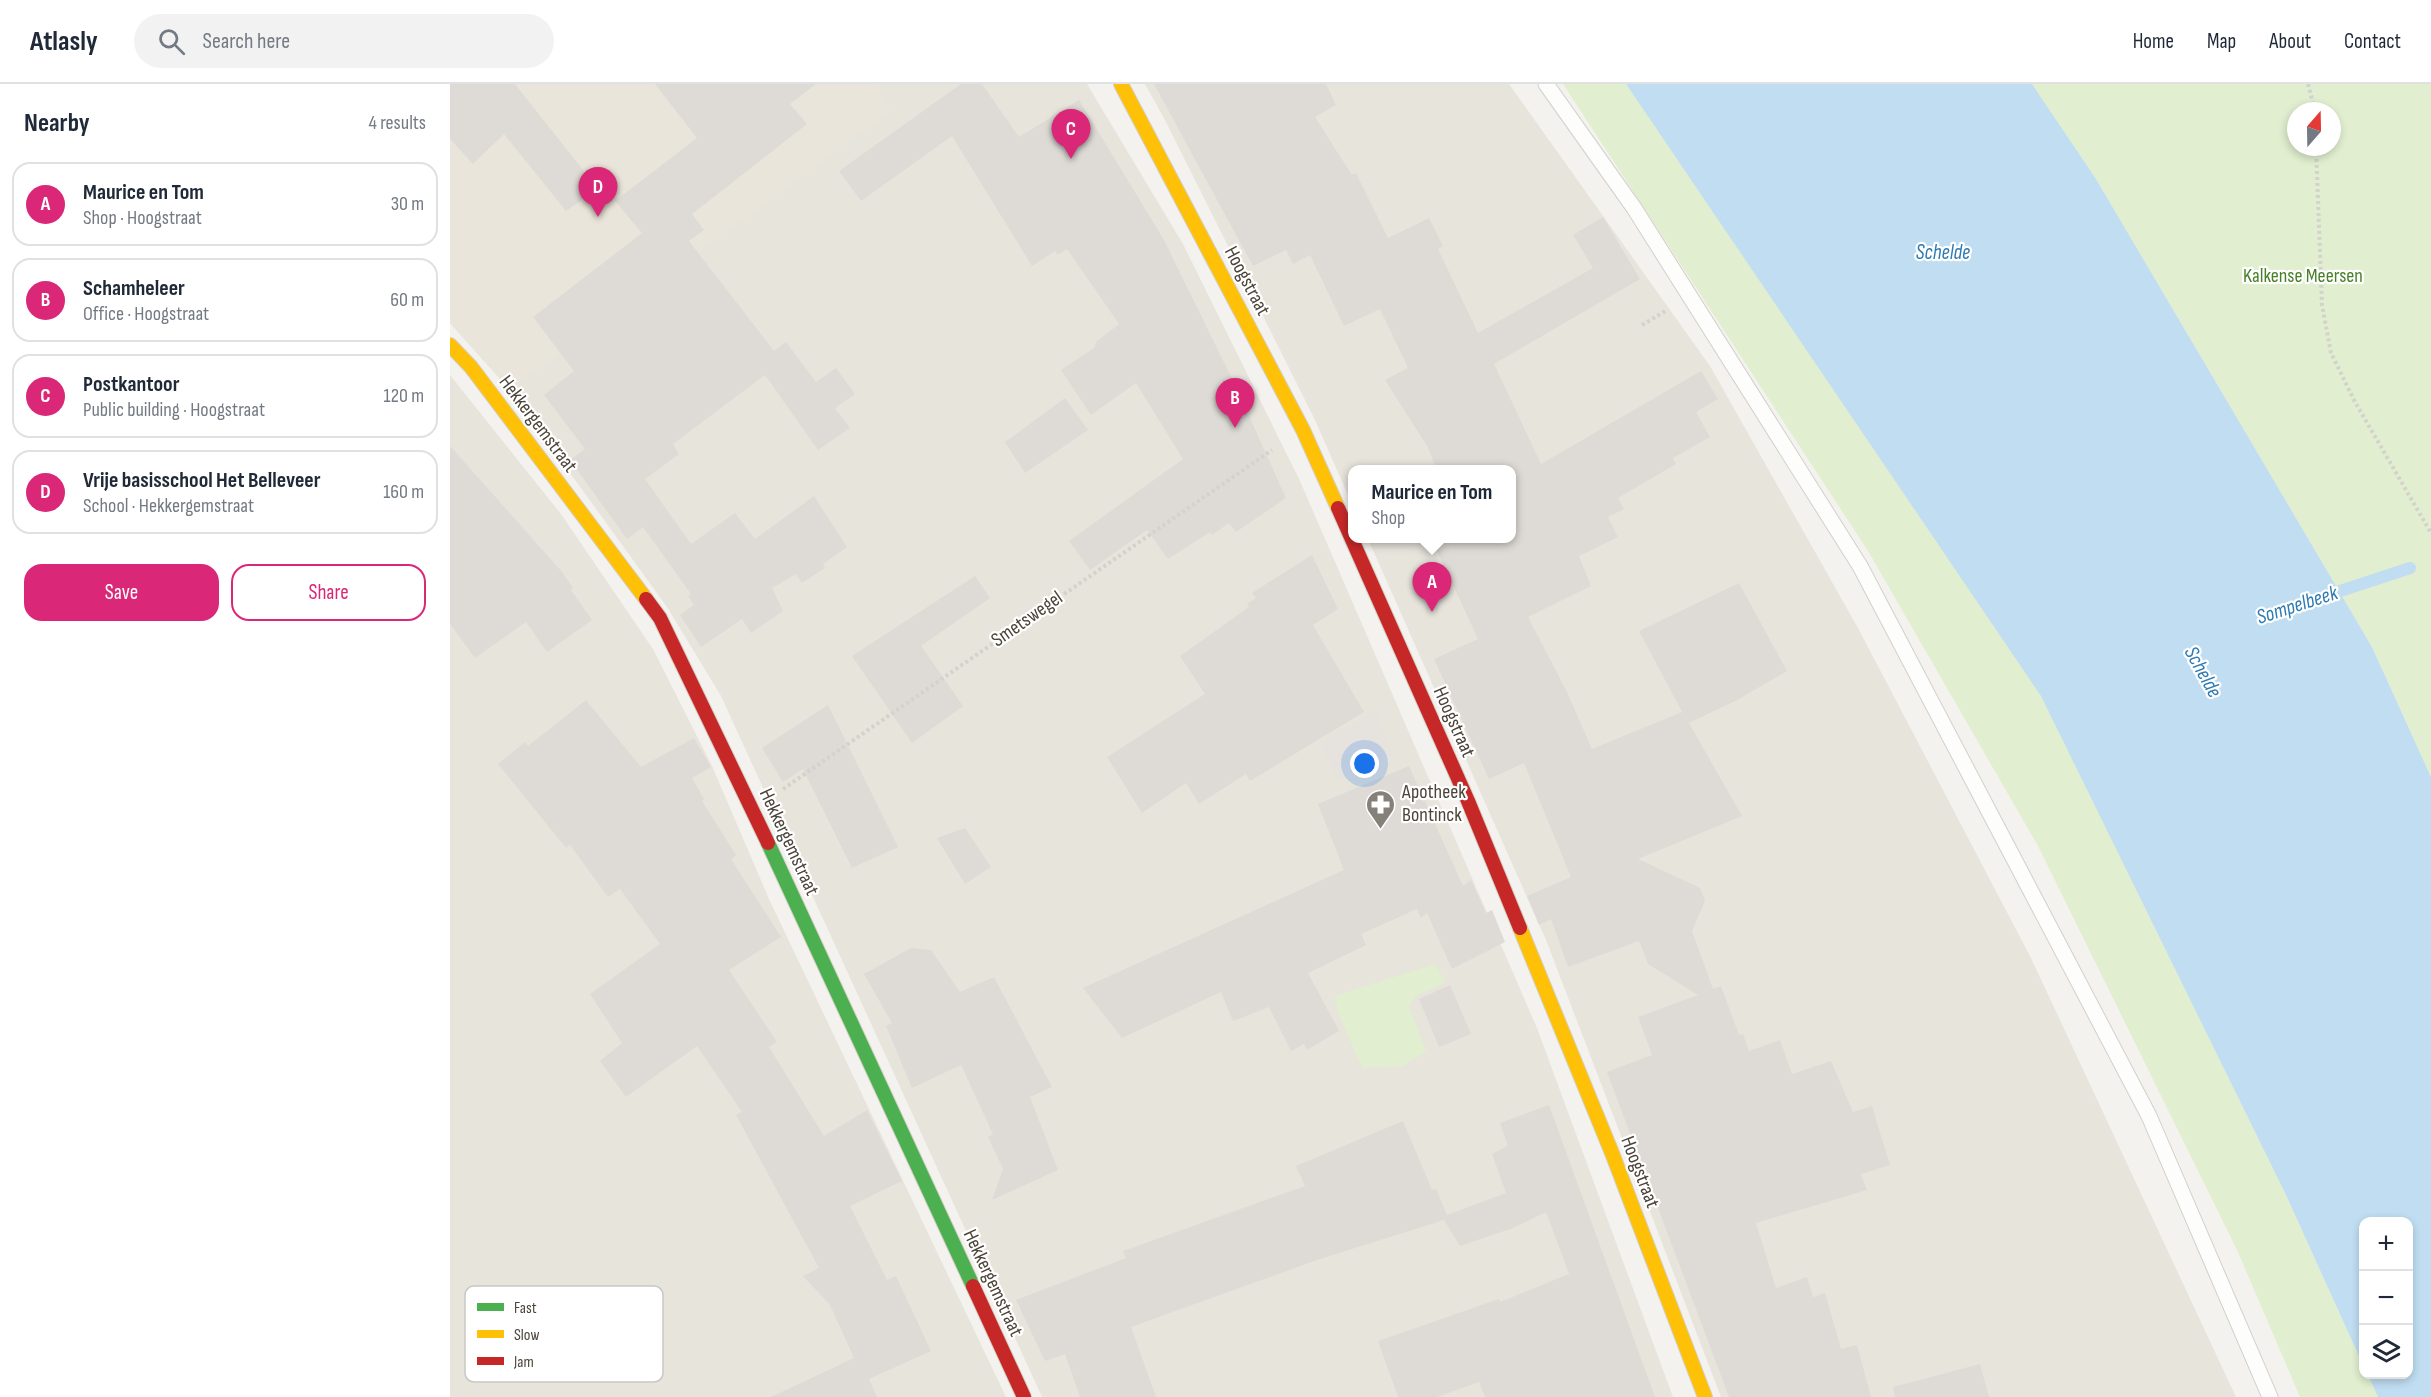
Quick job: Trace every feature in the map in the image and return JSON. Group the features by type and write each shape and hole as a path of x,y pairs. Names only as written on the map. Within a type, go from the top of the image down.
{"main road":[{"name":"Hoogstraat","path":"1121,84 1303,430 1348,531"},
{"name":"Hekkergemstraat","path":"450,345 471,367 660,618 753,810 1024,1397"},
{"name":"Hoogstraat","path":"1353,543 1468,801 1612,1153 1705,1397"}],"lane":[{"path":"1546,84 1634,208 1860,566 2149,1116 2270,1397"}],"path":[{"path":"2308,84 2313,102"},
{"path":"2316,156 2322,305 2331,353 2355,402 2431,533"},
{"name":"Smetswegel","path":"753,810 1303,430"}],"shaded area":[{"path":"450,84 1087,84 1183,244 1300,481 1537,1028 1673,1397 1042,1397 721,696 667,607 510,390 450,323"},
{"path":"450,84 874,84 891,111 510,390 450,323"},
{"path":"1145,84 1509,84 1710,366 1858,628 2031,958 2236,1397 1721,1397 1546,940 1370,543 1516,543 1516,465 1348,465 1348,495 1315,420"},
{"path":"450,375 561,514 653,649 712,766 769,899 1006,1397 450,1397"},
{"path":"1376,711 1393,756 1338,780 1320,743"}],"green space":[{"path":"1563,84 1626,84 2041,695 2286,1195 2359,1356 2359,1379 2370,1379 2378,1397 2300,1397 2237,1250 2038,846 1868,551"},
{"name":"Kalkense Meersen","path":"2032,84 2431,84 2431,777 2372,647 2096,179"},
{"path":"1435,964 1446,982 1416,996 1409,1007 1426,1051 1403,1066 1362,1068 1338,1012 1335,996"}],"water":[{"name":"Schelde","path":"1626,84 2032,84 2096,179 2372,647 2431,777 2431,1397 2378,1397 2370,1379 2413,1379 2413,1217 2359,1217 2359,1356 2286,1195 2041,696"}],"building":[{"path":"450,84 515,84 598,189 566,211 504,134 473,164 450,139"},
{"path":"655,84 816,84 790,104 807,124 692,214 704,230 689,241 774,351 786,342 816,382 836,368 855,394 835,408 850,428 818,450 765,375 673,444 679,454 645,479 691,544 735,513 755,539 814,496 847,547 823,564 825,568 802,583 796,574 772,588 783,611 751,633 742,619 701,647 680,615 694,605 688,596 691,594 643,527 627,539 570,460 585,449 544,395 574,371 533,317 642,233 615,201 697,138"},
{"path":"961,84 982,84 1019,137 1079,100 1164,240 1235,385 1286,498 1236,532 1229,523 1212,535 1210,532 1168,559 1147,530 1090,570 1069,541 1183,459 1136,383 1091,415 1061,370 1094,348 1097,341 1119,324 1067,249 1058,255 1055,251 1032,266 952,136 861,201 839,171"},
{"path":"1154,84 1326,84 1336,105 1315,117 1352,175 1356,173 1388,238 1429,218 1443,246 1438,249 1478,333 1593,268 1573,235 1603,217 1640,279 1494,364 1541,464 1701,371 1718,399 1696,412 1710,437 1673,458 1676,464 1618,498 1624,509 1608,517 1618,537 1579,556 1591,586 1528,617 1567,692 1592,749 1682,712 1687,721 1639,631 1739,583 1787,671 1739,699 1689,723 1742,816 1638,859 1700,888 1705,901 1692,931 1713,989 1721,986 1739,1035 1743,1034 1749,1051 1780,1040 1792,1074 1831,1061 1853,1112 1872,1106 1890,1165 1861,1174 1867,1190 1756,1223 1776,1288 1807,1277 1813,1297 1825,1293 1841,1349 1857,1345 1871,1397 1729,1397 1607,1072 1652,1055 1638,1017 1698,995 1648,964 1639,941 1568,967 1551,919 1539,925 1527,896 1571,877 1524,763 1489,779 1434,659 1478,639 1433,543 1516,543 1516,465 1435,465 1427,446 1385,380 1408,368 1380,309 1344,326 1310,255 1293,264 1286,250 1253,266"},
{"path":"1065,398 1088,430 1025,473 1005,442"},
{"path":"450,446 562,572 573,588 571,590 592,620 547,652 526,622 475,658 450,624"},
{"path":"1312,555 1338,609 1313,625 1364,712 1250,781 1246,774 1199,804 1186,783 1142,813 1107,757 1205,694 1180,656 1249,607 1247,604 1256,598 1252,593"},
{"path":"975,576 990,598 921,646 963,706 912,743 852,656"},
{"path":"586,700 641,767 694,738 711,767 692,778 704,799 702,801 736,855 731,859 781,937 729,970 777,1042 769,1047 824,1136 867,1110 902,1181 850,1206 887,1280 896,1276 931,1351 869,1379 877,1397 771,1397 854,1358 830,1305 803,1276 819,1268 736,1115 742,1112 697,1046 626,1097 600,1061 622,1043 590,994 660,944 620,889 608,897 570,845 566,848 498,764 525,742 528,746"},
{"path":"828,705 898,847 852,868 803,769 783,782 762,748"},
{"path":"1409,766 1463,886 1471,880 1486,913 1492,910 1505,942 1452,969 1427,913 1421,918 1417,909 1361,934 1366,945 1308,973 1339,1031 1307,1050 1304,1044 1291,1051 1269,1007 1233,1021 1221,992 1122,1038 1083,988 1344,870 1318,804"},
{"path":"965,828 991,867 965,884 937,838"},
{"path":"911,948 931,950 960,992 994,977 1052,1087 1030,1097 1058,1170 992,1200 1003,1169 988,1137 993,1134 961,1065 912,1088 886,1026 892,1023 864,974"},
{"path":"1450,985 1471,1034 1439,1047 1419,999"},
{"path":"1549,1105 1655,1397 1485,1397 1479,1382 1437,1397 1398,1397 1378,1341 1499,1299 1500,1302 1569,1274 1546,1212 1513,1228 1460,1246 1444,1220 1320,1259 1131,1327 1156,1397 1080,1397 1065,1354 1045,1361 1016,1300 1126,1258 1123,1251 1305,1186 1296,1166 1403,1121 1432,1190 1436,1189 1447,1215 1506,1193 1492,1154 1508,1146 1500,1123"},
{"path":"1980,1364 1989,1397 1895,1397 1893,1387"}],"waterway":[{"name":"Sompelbeek","path":"2325,596 2410,568"}],"traffic: fast":[{"path":"768,843 973,1286"}],"traffic: slow":[{"path":"1121,84 1303,430 1338,508"},
{"path":"450,345 471,367 646,599"},
{"path":"1520,928 1612,1153 1705,1397"}],"traffic: jam":[{"path":"1338,508 1348,531"},
{"path":"1354,543 1468,801 1520,928"},
{"path":"646,599 660,618 768,843"},
{"path":"973,1286 1024,1397"}],"place":[{"name":"Postkantoor","path":"1071,159"},
{"name":"Vrije basisschool Het Belleveer","path":"598,217"},
{"name":"Schamheleer","path":"1235,428"},
{"name":"Maurice en Tom","path":"1432,612"},
{"name":"Apotheek Bontinck","path":"1381,830"}]}
